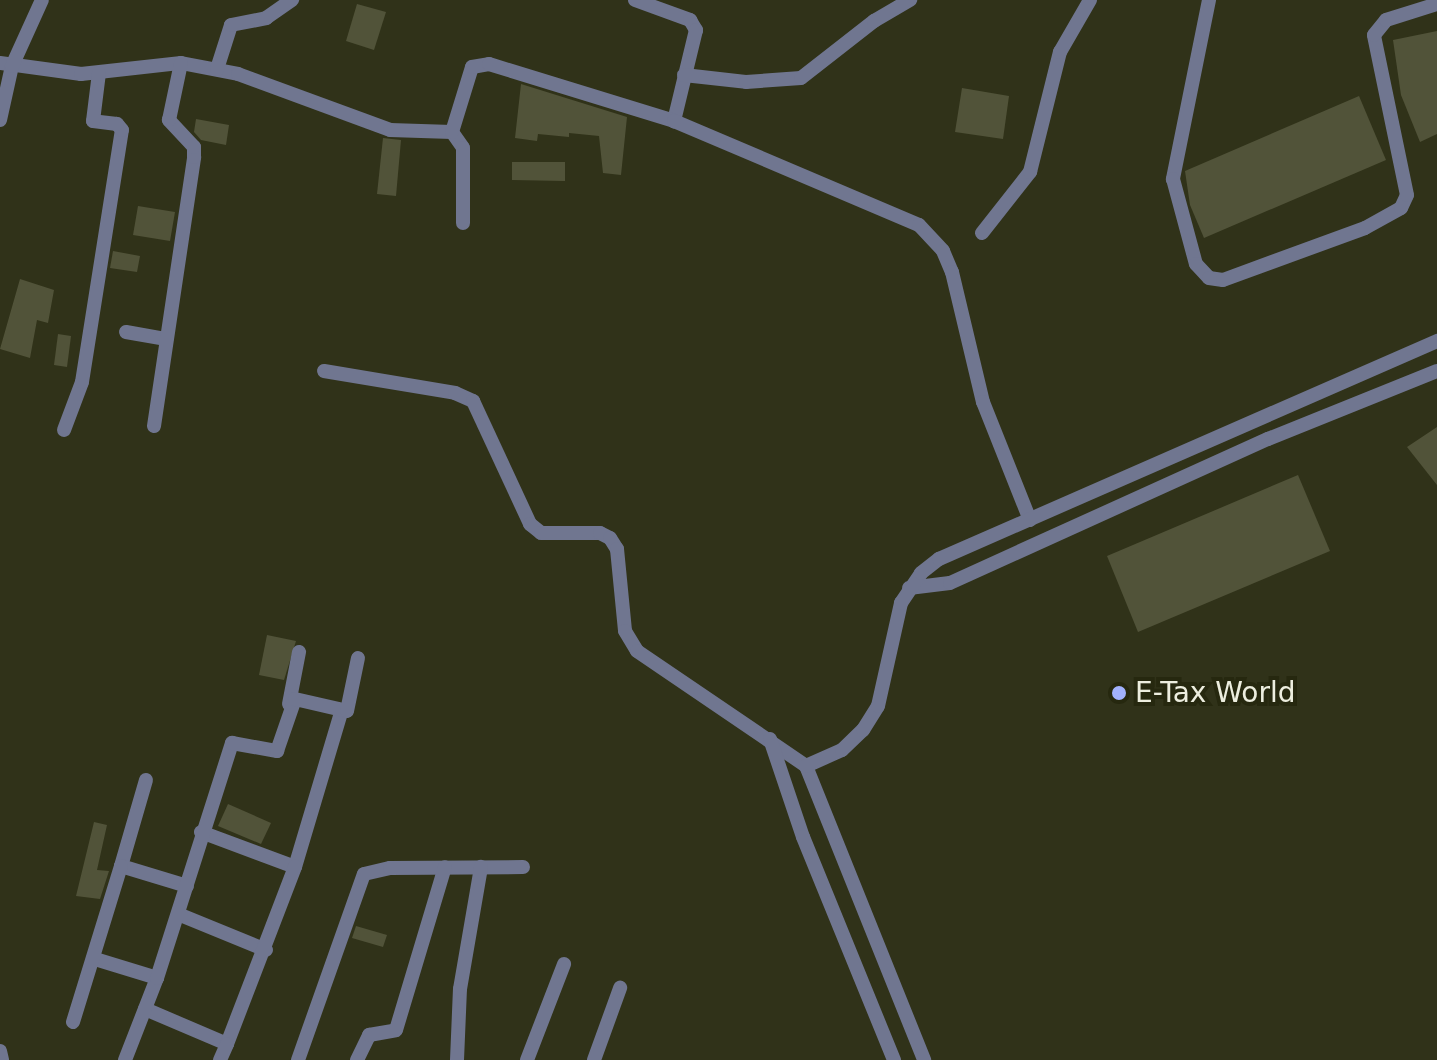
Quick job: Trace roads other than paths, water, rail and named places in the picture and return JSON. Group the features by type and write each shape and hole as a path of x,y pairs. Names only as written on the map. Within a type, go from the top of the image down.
{"street":[{"path":"0,120 6,64 42,0"},
{"path":"217,69 231,25 266,18 292,0"},
{"path":"635,0 694,23 674,121"},
{"path":"684,75 746,82 801,78 874,21 910,0"},
{"path":"982,233 1030,172 1060,52 1090,0"},
{"path":"1209,0 1173,179 1196,264 1201,274 1223,280 1365,228 1401,208 1407,195 1374,35 1386,20 1437,4"},
{"path":"6,64 99,73 181,63 217,69 390,130 452,132"},
{"path":"154,426 194,157 194,147 169,120 181,63"},
{"path":"463,223 463,148 452,132 466,80 479,63 674,121 929,234 952,272 983,402 1030,520"},
{"path":"64,430 82,382 122,130 117,124 93,121 99,73"},
{"path":"126,332 166,339"},
{"path":"806,766 842,750 878,706 891,627 909,588 939,559 1436,345"},
{"path":"324,371 455,393 473,401 530,524 541,533 610,538 617,549 625,631 637,651 741,724 770,738 806,766 924,1060"},
{"path":"909,588 950,583 1057,532 1437,371"},
{"path":"1049,512 1057,532"},
{"path":"125,1060 157,978 201,832 232,743 277,751 299,652"},
{"path":"220,1060 266,950 295,867 341,713 349,706 358,658"},
{"path":"289,704 303,700 341,713"},
{"path":"770,738 803,837 894,1060"},
{"path":"73,1022 95,959 146,780"},
{"path":"201,832 295,867"},
{"path":"121,866 187,886"},
{"path":"357,1060 369,1035 396,1030 445,867"},
{"path":"457,1060 460,989 481,867"},
{"path":"298,1060 364,874 375,868 523,867"},
{"path":"178,914 266,950"},
{"path":"95,959 157,978"},
{"path":"527,1060 564,964"},
{"path":"594,1060 620,988"},
{"path":"145,1009 227,1044"},
{"path":"0,1051 2,1060"}],"place":[{"name":"E-Tax World","path":"1119,693"}]}
